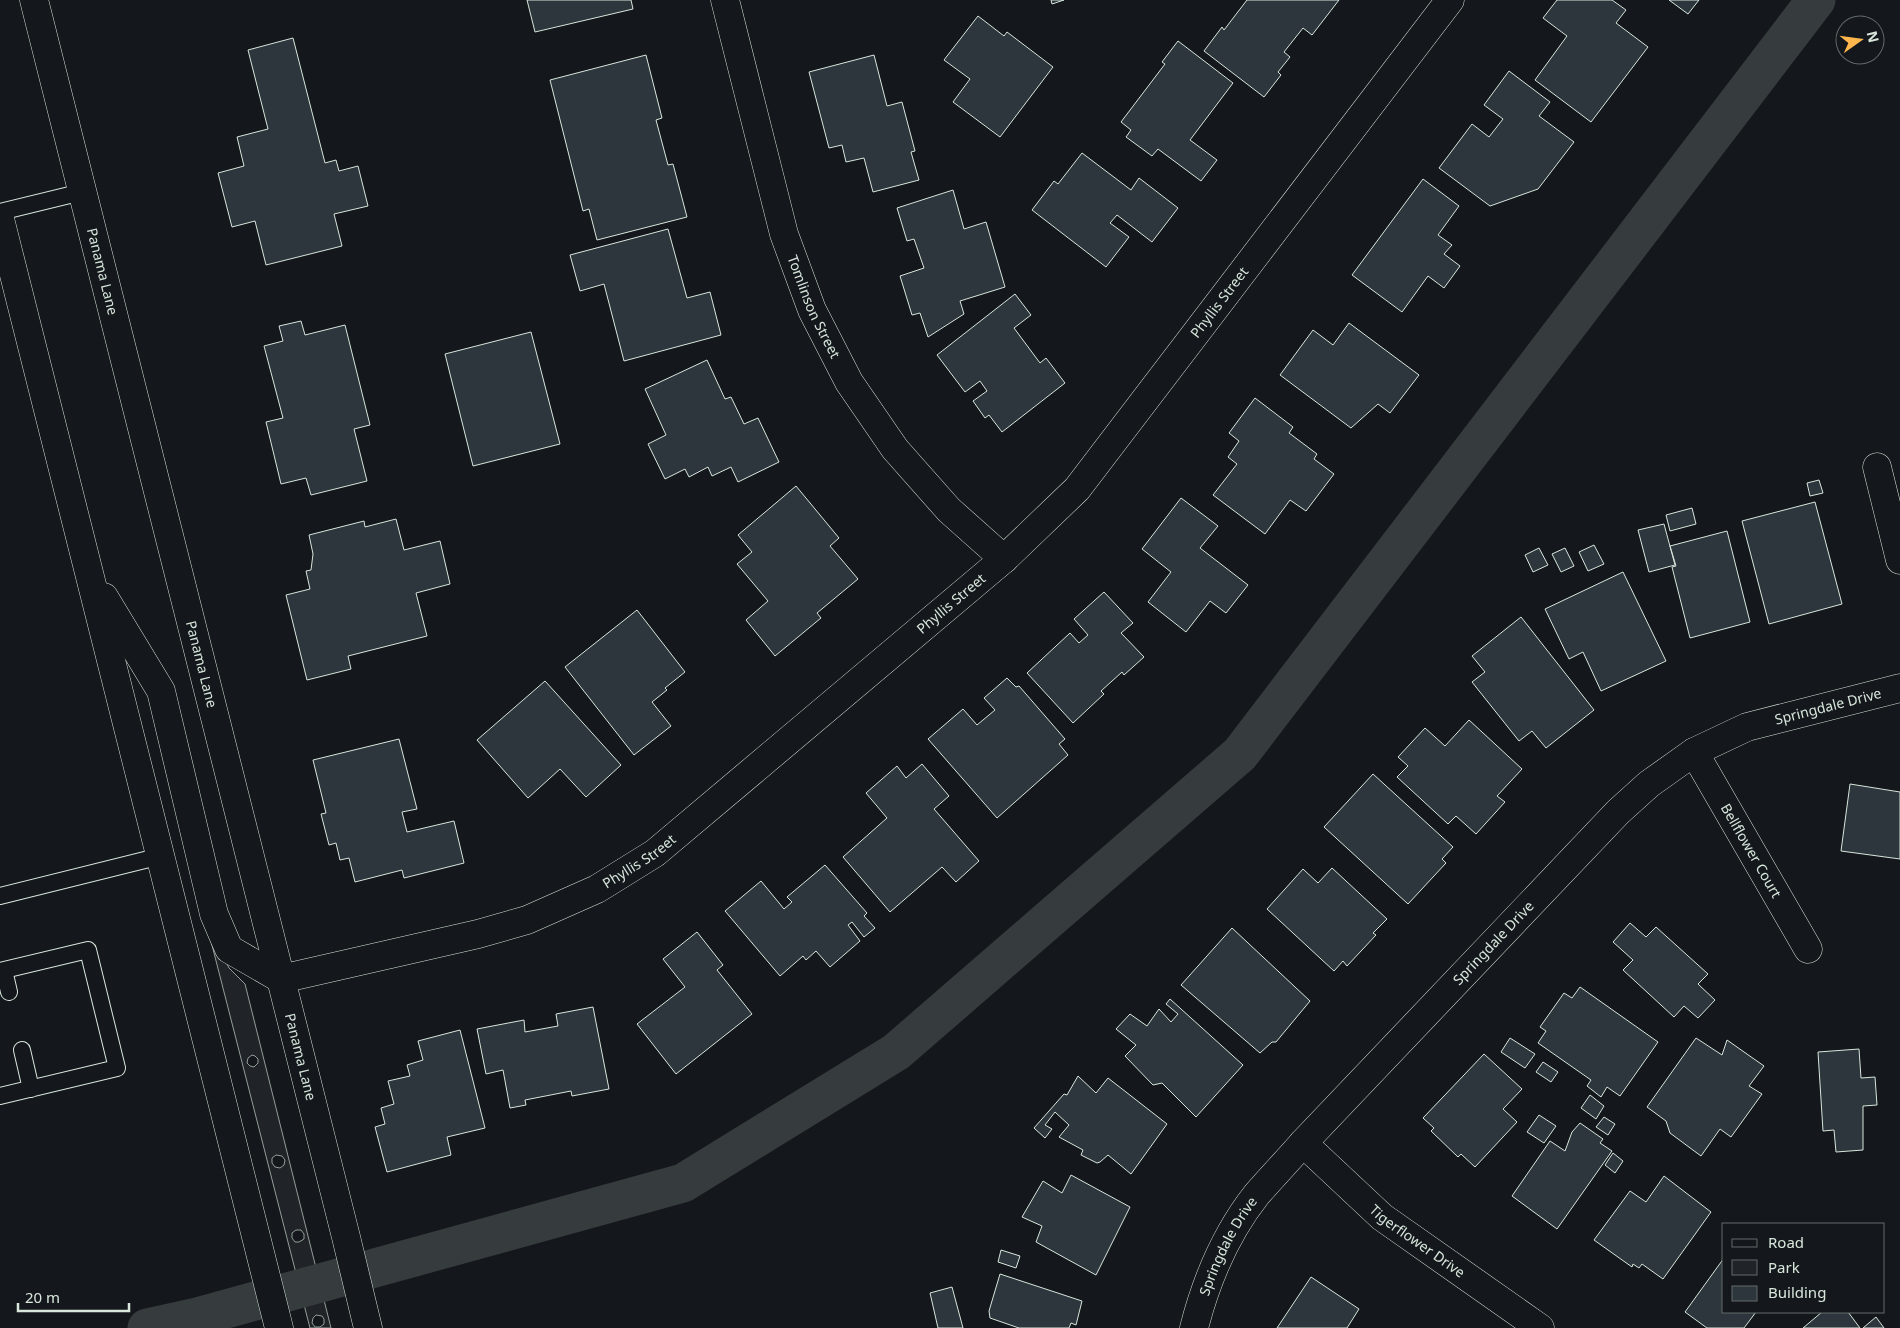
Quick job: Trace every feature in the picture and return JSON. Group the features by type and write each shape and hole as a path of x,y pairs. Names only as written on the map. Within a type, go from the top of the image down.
{"street":[{"name":"Panama Lane","path":"34,0 367,1326"},
{"name":"Tomlinson Street","path":"725,0 784,234 812,310 850,382 895,449 949,510 1004,559"},
{"name":"Phyllis Street","path":"281,979 478,934 527,920 598,889 655,853 1004,559 1077,488 1450,0"},
{"path":"0,219 279,1328"},
{"path":"1877,467 1900,560"},
{"path":"89,572 162,691 214,914 230,949 281,979"},
{"name":"Springdale Drive","path":"1194,1328 1203,1293 1227,1240 1256,1196 1303,1143 1618,812 1649,784 1694,752 1747,727 1900,688"},
{"name":"Bellflower Court","path":"1694,752 1808,949"},
{"name":"Tigerflower Drive","path":"1303,1143 1382,1217 1540,1328"}],"lane":[{"path":"0,212 82,192"},
{"path":"0,896 161,856"},
{"path":"0,1096 117,1068 88,950 2,971 9,992"},
{"path":"22,1050 32,1089"}],"green space":[{"path":"202,906 217,945 229,968 245,984 331,1328 310,1328","holes":["252,1055 255,1056 258,1059 258,1063 254,1067 250,1066 247,1063 248,1058","276,1155 282,1156 285,1160 284,1165 280,1168 275,1167 272,1163 272,1158","296,1230 301,1230 304,1234 304,1239 295,1242 292,1238 292,1233","307,1271 314,1275 313,1280 310,1282 306,1282 303,1279 303,1274","316,1315 322,1316 324,1319 324,1324 320,1327 315,1327 312,1323"]}],"building":[{"path":"527,0 631,0 633,9 535,32"},
{"path":"1051,0 1064,0 1052,4"},
{"path":"1247,0 1339,0 1312,35 1303,28 1284,52 1290,57 1278,72 1281,75 1264,97 1204,51 1222,27 1224,30"},
{"path":"1557,0 1612,0 1626,10 1616,23 1648,47 1591,122 1535,80 1567,36 1543,18"},
{"path":"1669,0 1699,0 1688,14"},
{"path":"978,16 1004,36 1007,32 1053,67 1000,137 953,102 970,79 944,60"},
{"path":"293,38 325,163 336,160 339,171 358,166 368,206 334,214 342,246 266,265 255,221 232,227 218,173 244,166 237,137 268,129 248,50"},
{"path":"1178,41 1233,83 1190,140 1217,160 1201,181 1158,149 1152,156 1126,137 1131,130 1121,122 1165,64 1162,62"},
{"path":"646,55 662,118 656,120 668,165 673,164 687,217 597,240 589,209 583,211 550,80"},
{"path":"874,55 887,106 902,102 915,151 911,152 919,180 873,192 864,158 846,162 842,145 829,148 809,72"},
{"path":"1509,71 1550,102 1539,116 1574,142 1538,189 1490,206 1439,168 1472,124 1489,137 1503,119 1484,105"},
{"path":"1082,153 1131,190 1139,178 1178,208 1152,242 1117,215 1110,223 1129,237 1106,267 1032,210 1054,181 1058,184"},
{"path":"1423,179 1459,206 1438,235 1452,245 1444,254 1460,266 1444,288 1428,276 1402,312 1352,275"},
{"path":"953,190 964,229 986,222 1005,287 960,301 964,314 928,337 920,313 912,315 900,276 924,268 914,239 907,241 897,208"},
{"path":"668,229 687,298 710,292 721,335 624,361 604,284 580,291 570,255"},
{"path":"1015,294 1031,315 1014,328 1040,363 1046,358 1065,383 1002,432 989,415 985,418 973,401 987,391 980,381 965,392 937,355"},
{"path":"301,321 305,335 345,325 370,425 354,429 367,481 311,495 306,478 281,484 266,422 283,418 264,346 283,341 279,326"},
{"path":"1349,323 1419,375 1390,413 1378,404 1351,428 1280,375 1313,330 1333,345"},
{"path":"531,332 560,444 473,466 445,354"},
{"path":"707,360 725,399 731,397 744,424 758,418 779,462 738,482 731,467 712,476 708,467 689,477 685,469 665,479 648,444 666,435 645,389"},
{"path":"1255,398 1293,427 1289,433 1317,454 1314,459 1334,474 1306,511 1290,500 1265,534 1213,495 1237,464 1228,457 1239,441 1229,433"},
{"path":"1819,480 1823,493 1810,496 1807,483"},
{"path":"796,486 839,538 830,546 858,579 817,613 821,618 775,656 746,620 768,601 737,564 752,552 738,535"},
{"path":"1181,498 1218,526 1200,548 1248,585 1226,613 1210,601 1186,632 1148,602 1171,572 1142,549"},
{"path":"1815,502 1842,604 1769,624 1742,521"},
{"path":"1692,508 1696,524 1670,531 1666,515"},
{"path":"396,519 404,550 440,541 450,584 416,593 427,636 348,656 351,669 307,680 286,595 310,589 306,571 311,570 313,554 309,535 364,521 365,527"},
{"path":"1664,524 1675,565 1649,572 1638,530"},
{"path":"1727,531 1750,622 1690,638 1672,567 1676,566 1670,546"},
{"path":"1594,545 1604,564 1588,571 1579,552"},
{"path":"1539,548 1548,565 1533,572 1525,555"},
{"path":"1565,548 1574,566 1561,572 1552,554"},
{"path":"1623,572 1666,661 1601,691 1583,652 1569,659 1545,609"},
{"path":"1104,592 1133,623 1121,633 1144,657 1124,675 1122,672 1101,691 1104,694 1073,723 1027,673 1070,633 1079,643 1088,635 1074,619"},
{"path":"637,610 685,672 665,688 667,690 652,702 671,726 634,755 565,667"},
{"path":"1521,617 1594,710 1546,748 1532,731 1519,741 1472,682 1485,672 1472,656"},
{"path":"1007,678 1016,687 1019,686 1065,739 1059,744 1068,755 997,818 928,739 963,709 977,725 995,710 984,698"},
{"path":"545,681 621,765 586,797 560,769 528,798 477,740"},
{"path":"1469,720 1522,769 1497,796 1505,802 1476,834 1456,816 1448,824 1397,777 1408,766 1398,757 1425,728 1445,746"},
{"path":"399,739 417,809 402,812 407,832 454,821 464,863 404,878 402,870 355,882 349,858 340,860 336,843 329,845 321,814 326,813 313,760"},
{"path":"922,764 949,796 934,809 979,861 956,882 942,867 890,912 843,857 887,818 866,793 897,766 906,778"},
{"path":"1373,774 1453,847 1442,859 1446,863 1408,904 1324,827"},
{"path":"1850,784 1900,792 1900,859 1841,851"},
{"path":"825,865 867,913 864,916 875,928 864,937 852,922 848,925 860,941 830,967 816,951 806,960 803,956 780,976 725,911 761,881 784,909 792,902 787,897"},
{"path":"1332,868 1387,919 1373,933 1376,935 1347,966 1343,961 1334,971 1267,909 1303,869 1318,883"},
{"path":"1630,923 1646,937 1656,927 1708,974 1698,984 1715,1000 1698,1018 1684,1006 1674,1017 1623,970 1633,960 1613,942"},
{"path":"1232,928 1310,1001 1276,1042 1272,1042 1260,1053 1181,985"},
{"path":"697,932 723,965 717,970 752,1014 676,1074 637,1024 685,987 663,959"},
{"path":"1580,987 1658,1042 1620,1096 1607,1087 1601,1097 1587,1086 1591,1080 1538,1043 1546,1031 1540,1027 1564,993 1572,998"},
{"path":"1170,999 1243,1065 1196,1117 1162,1083 1153,1085 1125,1056 1136,1045 1116,1029 1130,1014 1147,1026 1159,1009 1171,1022 1178,1014 1166,1004"},
{"path":"593,1007 609,1089 572,1096 571,1091 525,1100 526,1105 510,1108 503,1070 486,1074 477,1029 524,1020 525,1032 558,1026 556,1014"},
{"path":"460,1030 485,1128 447,1137 451,1155 387,1172 375,1127 385,1124 381,1108 394,1104 388,1081 410,1076 407,1065 423,1060 418,1041"},
{"path":"1510,1038 1535,1054 1525,1068 1501,1052"},
{"path":"1696,1038 1722,1055 1727,1040 1764,1066 1749,1086 1762,1094 1731,1137 1720,1129 1701,1156 1670,1133 1666,1121 1647,1107"},
{"path":"1859,1049 1861,1078 1875,1077 1877,1105 1863,1106 1863,1150 1836,1152 1834,1130 1823,1131 1818,1052"},
{"path":"1484,1054 1522,1089 1503,1109 1517,1122 1475,1167 1461,1154 1458,1157 1431,1131 1434,1128 1423,1118"},
{"path":"1543,1062 1558,1072 1551,1082 1536,1072"},
{"path":"1078,1076 1096,1093 1108,1078 1167,1124 1131,1174 1108,1155 1097,1163 1081,1155 1083,1150 1059,1137 1069,1125 1055,1112 1045,1125 1052,1129 1045,1138 1034,1128 1064,1094 1067,1095"},
{"path":"1590,1095 1604,1106 1596,1119 1581,1108"},
{"path":"1539,1115 1556,1126 1544,1143 1527,1132"},
{"path":"1604,1117 1615,1124 1608,1135 1596,1127"},
{"path":"1580,1123 1603,1139 1600,1143 1612,1151 1557,1229 1512,1196 1550,1141 1565,1151 1572,1132"},
{"path":"1613,1153 1623,1161 1615,1173 1605,1165"},
{"path":"1071,1175 1130,1207 1096,1275 1036,1242 1042,1226 1022,1217 1043,1181 1062,1193"},
{"path":"1664,1176 1711,1212 1663,1279 1642,1264 1639,1268 1633,1264 1632,1267 1594,1240 1630,1191 1646,1202"},
{"path":"1001,1250 1020,1256 1016,1268 998,1262"},
{"path":"1722,1261 1722,1313 1755,1313 1744,1328 1707,1328 1685,1312"},
{"path":"1000,1274 1082,1301 1076,1325 1071,1323 1069,1328 1019,1328 990,1318 989,1311"},
{"path":"1311,1277 1359,1309 1347,1328 1277,1328"},
{"path":"952,1287 963,1328 938,1328 930,1293"},
{"path":"1821,1313 1849,1313 1860,1328 1803,1328"},
{"path":"1876,1317 1884,1328 1863,1328"}],"waterway":[{"path":"147,1328 197,1317 683,1183 896,1052 1240,754 1816,0"}]}
